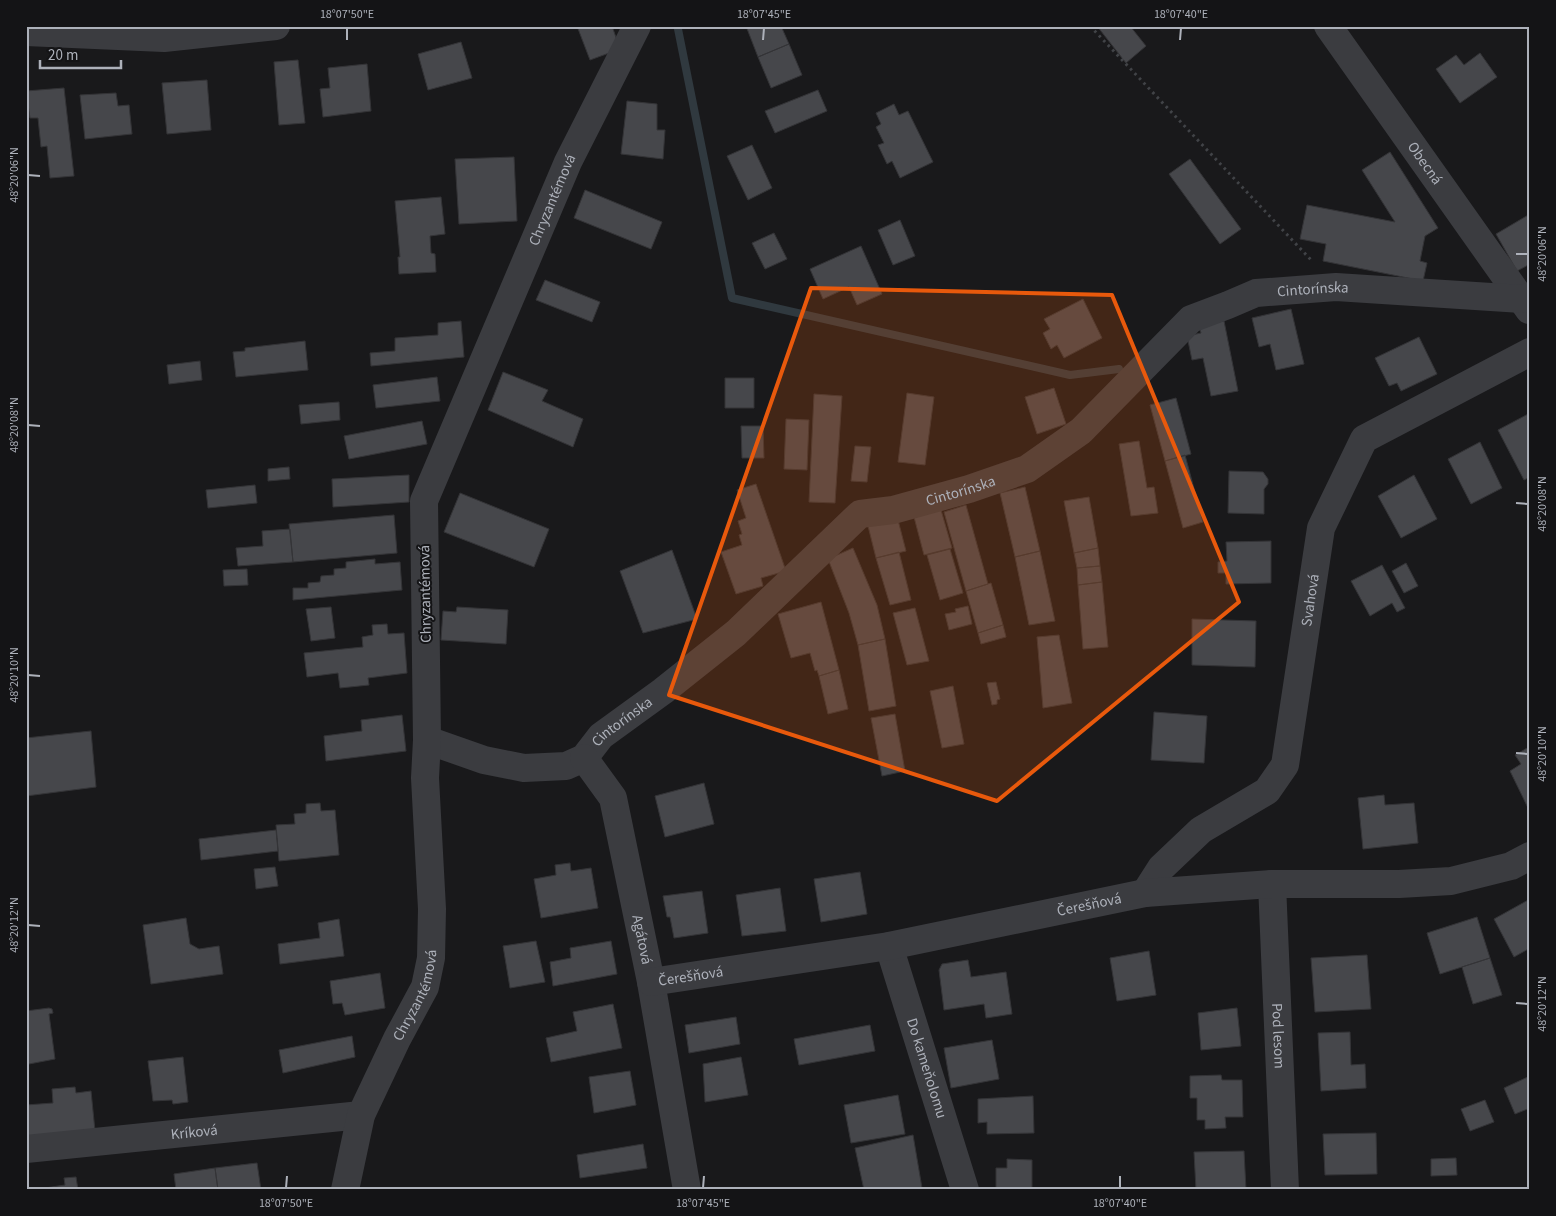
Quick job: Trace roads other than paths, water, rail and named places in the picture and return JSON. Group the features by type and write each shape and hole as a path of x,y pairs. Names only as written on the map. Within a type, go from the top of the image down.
{"street":[{"path":"26,32 164,38 276,26"},
{"name":"Chryzantémová","path":"344,1190 361,1115 425,987 431,958 432,909 424,778 427,740 424,501 568,162 637,26"},
{"name":"Obecná","path":"1328,26 1527,302"},
{"name":"Cintorínska","path":"427,740 484,760 524,768 566,766 584,758 601,736 736,633 860,514 893,510 931,500 1027,469 1081,431 1191,319 1256,293 1336,287 1527,302"},
{"name":"Svahová","path":"1145,893 1161,868 1201,830 1267,791 1285,765 1321,528 1364,440 1530,352"},
{"name":"Agátová","path":"584,758 613,798 650,982 687,1190"},
{"name":"Čerešňová","path":"650,982 889,946 1145,893 1272,884 1399,884 1450,881 1511,866 1530,856"},
{"name":"Pod lesom","path":"1272,884 1285,1190"},
{"name":"Do kameňolomu","path":"889,946 965,1190"},
{"name":"Kríková","path":"26,1149 361,1115"}],"waterway":[{"path":"678,29 732,298 1070,375 1119,369"}]}
